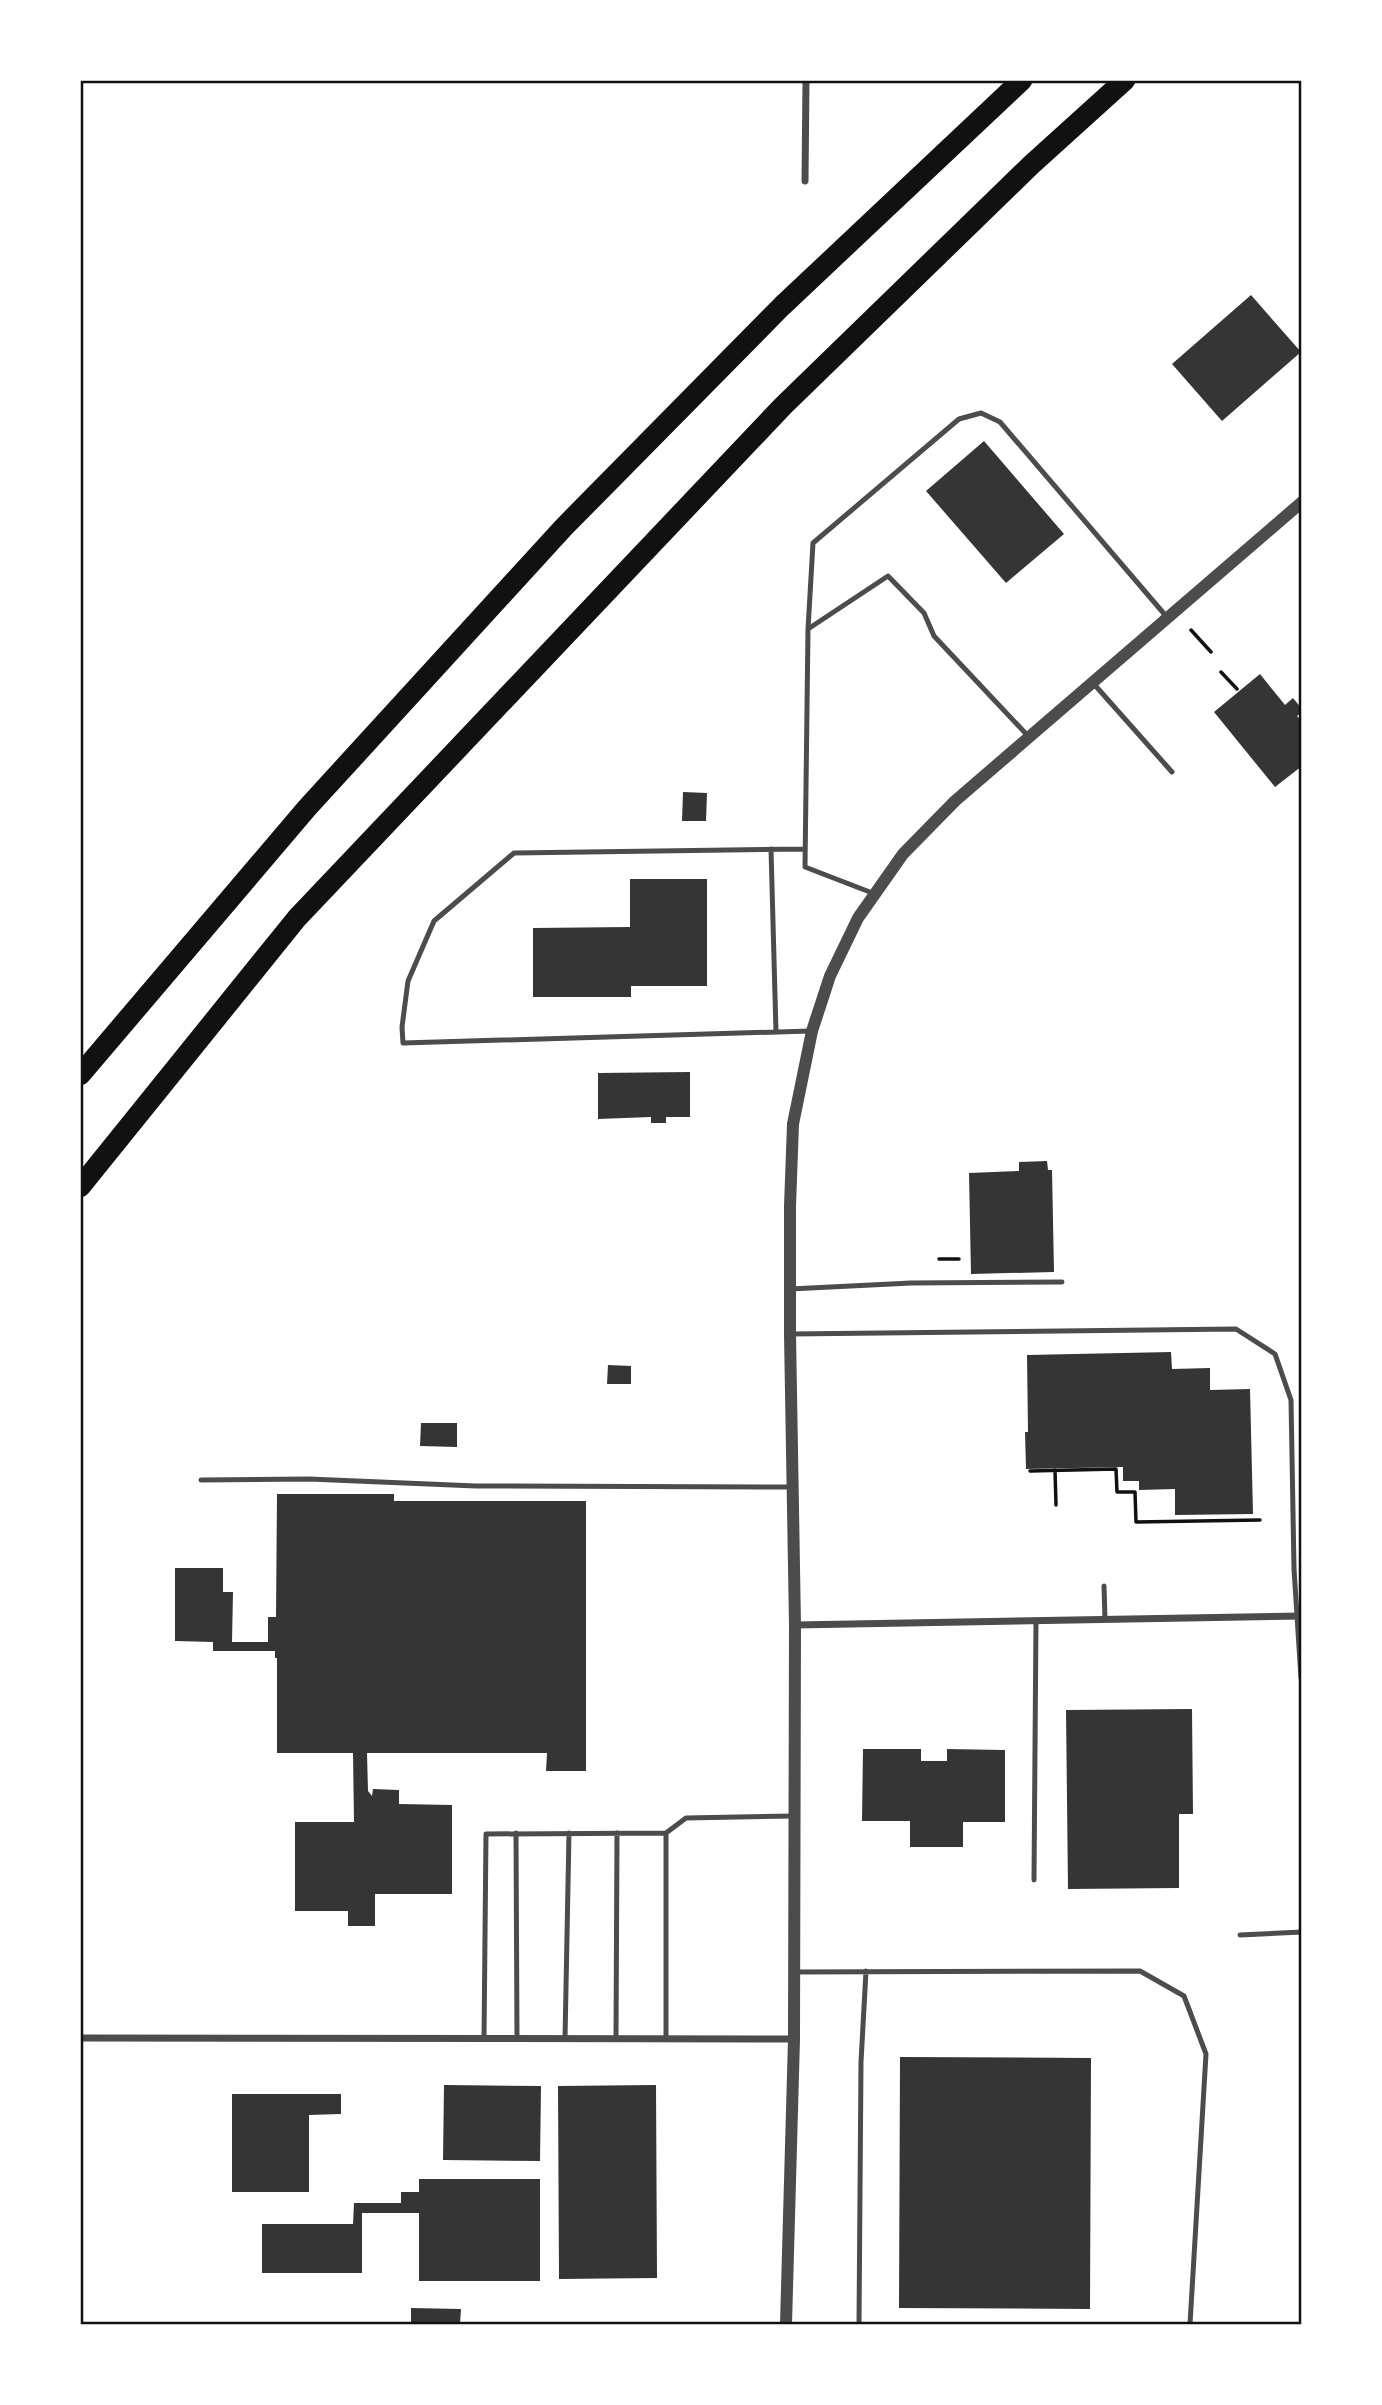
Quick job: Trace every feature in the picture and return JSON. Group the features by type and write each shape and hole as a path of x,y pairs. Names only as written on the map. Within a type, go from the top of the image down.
{"highway":[{"path":"80,1074 307,808 564,527 782,306 1022,80"},
{"path":"80,1187 297,918 783,406 1031,165 1125,80"}],"street":[{"path":"805,181 806,80"},
{"path":"786,2325 794,2039 795,1625 790,1334 793,1125 813,1031 830,976 858,918 903,854 955,801 1301,502"},
{"path":"795,1625 1300,1616"},
{"path":"80,2038 794,2039"}],"lane":[{"path":"875,894 805,866 808,629 813,543 959,419 981,413 1000,422 1168,618"},
{"path":"808,629 888,576 924,613 934,636 1029,737"},
{"path":"1093,683 1172,772"},
{"path":"771,849 776,1032"},
{"path":"805,849 514,853 434,921 408,981 402,1027 403,1043 813,1031"},
{"path":"790,1289 911,1283 1062,1282"},
{"path":"790,1334 1236,1329 1275,1354 1291,1400 1294,1569 1300,1616 1301,1767"},
{"path":"201,1480 309,1479 476,1486 793,1487"},
{"path":"1104,1587 1105,1619"},
{"path":"1034,1880 1037,1620"},
{"path":"484,2039 486,1834 666,1833 686,1818 793,1816"},
{"path":"516,1833 517,2039"},
{"path":"565,2039 569,1833"},
{"path":"616,2039 617,1833"},
{"path":"666,1833 666,2039"},
{"path":"1240,1935 1301,1932"},
{"path":"859,2325 861,2062 866,1971"},
{"path":"794,1972 1140,1971 1184,1996 1206,2054 1190,2325"}],"path":[{"path":"1191,630 1211,652"},
{"path":"1221,672 1237,689"},
{"path":"939,1259 959,1259"},
{"path":"1030,1471 1116,1469 1117,1492 1135,1492 1136,1522 1260,1520"},
{"path":"1055,1471 1056,1505"}],"building":[{"path":"1251,295 1301,352 1222,421 1172,364"},
{"path":"984,441 1064,534 1006,583 926,491"},
{"path":"1260,674 1285,705 1293,698 1302,709 1297,716 1302,722 1302,766 1275,787 1214,712"},
{"path":"683,792 707,793 706,821 682,821"},
{"path":"630,879 707,879 707,986 631,986 631,997 533,997 533,928 630,927"},
{"path":"690,1072 690,1117 666,1117 666,1123 651,1123 651,1117 598,1119 598,1073"},
{"path":"1047,1161 1048,1170 1052,1170 1054,1272 971,1274 969,1173 1019,1171 1019,1162"},
{"path":"1171,1352 1172,1369 1210,1368 1210,1390 1250,1389 1253,1514 1175,1515 1175,1489 1139,1490 1139,1481 1123,1481 1123,1467 1026,1469 1027,1355"},
{"path":"608,1365 631,1366 631,1384 607,1384"},
{"path":"421,1423 457,1423 457,1447 420,1446"},
{"path":"277,1494 394,1494 394,1501 586,1501 586,1771 546,1771 547,1753 367,1753 368,1791 372,1796 373,1789 399,1790 399,1804 452,1805 452,1894 375,1894 375,1926 348,1926 348,1911 295,1911 295,1822 354,1822 353,1753 277,1753 275,1651 213,1651 213,1642 175,1641 175,1568 223,1568 223,1592 233,1592 232,1642 268,1642 268,1617 276,1617"},
{"path":"1192,1709 1193,1814 1179,1814 1179,1888 1068,1889 1066,1710"},
{"path":"863,1749 921,1749 921,1761 947,1761 947,1749 1005,1750 1005,1822 963,1822 963,1847 910,1847 910,1821 862,1821"},
{"path":"900,2057 1091,2058 1090,2309 899,2308"},
{"path":"444,2085 541,2086 540,2161 443,2160"},
{"path":"656,2085 657,2278 559,2279 558,2086"},
{"path":"232,2094 341,2094 341,2114 309,2115 309,2192 232,2192"},
{"path":"419,2179 540,2179 540,2281 419,2281 419,2213 362,2213 362,2273 262,2273 262,2224 353,2224 354,2203 401,2203 401,2192 419,2192"},
{"path":"411,2308 461,2309 460,2324 411,2324"}]}
